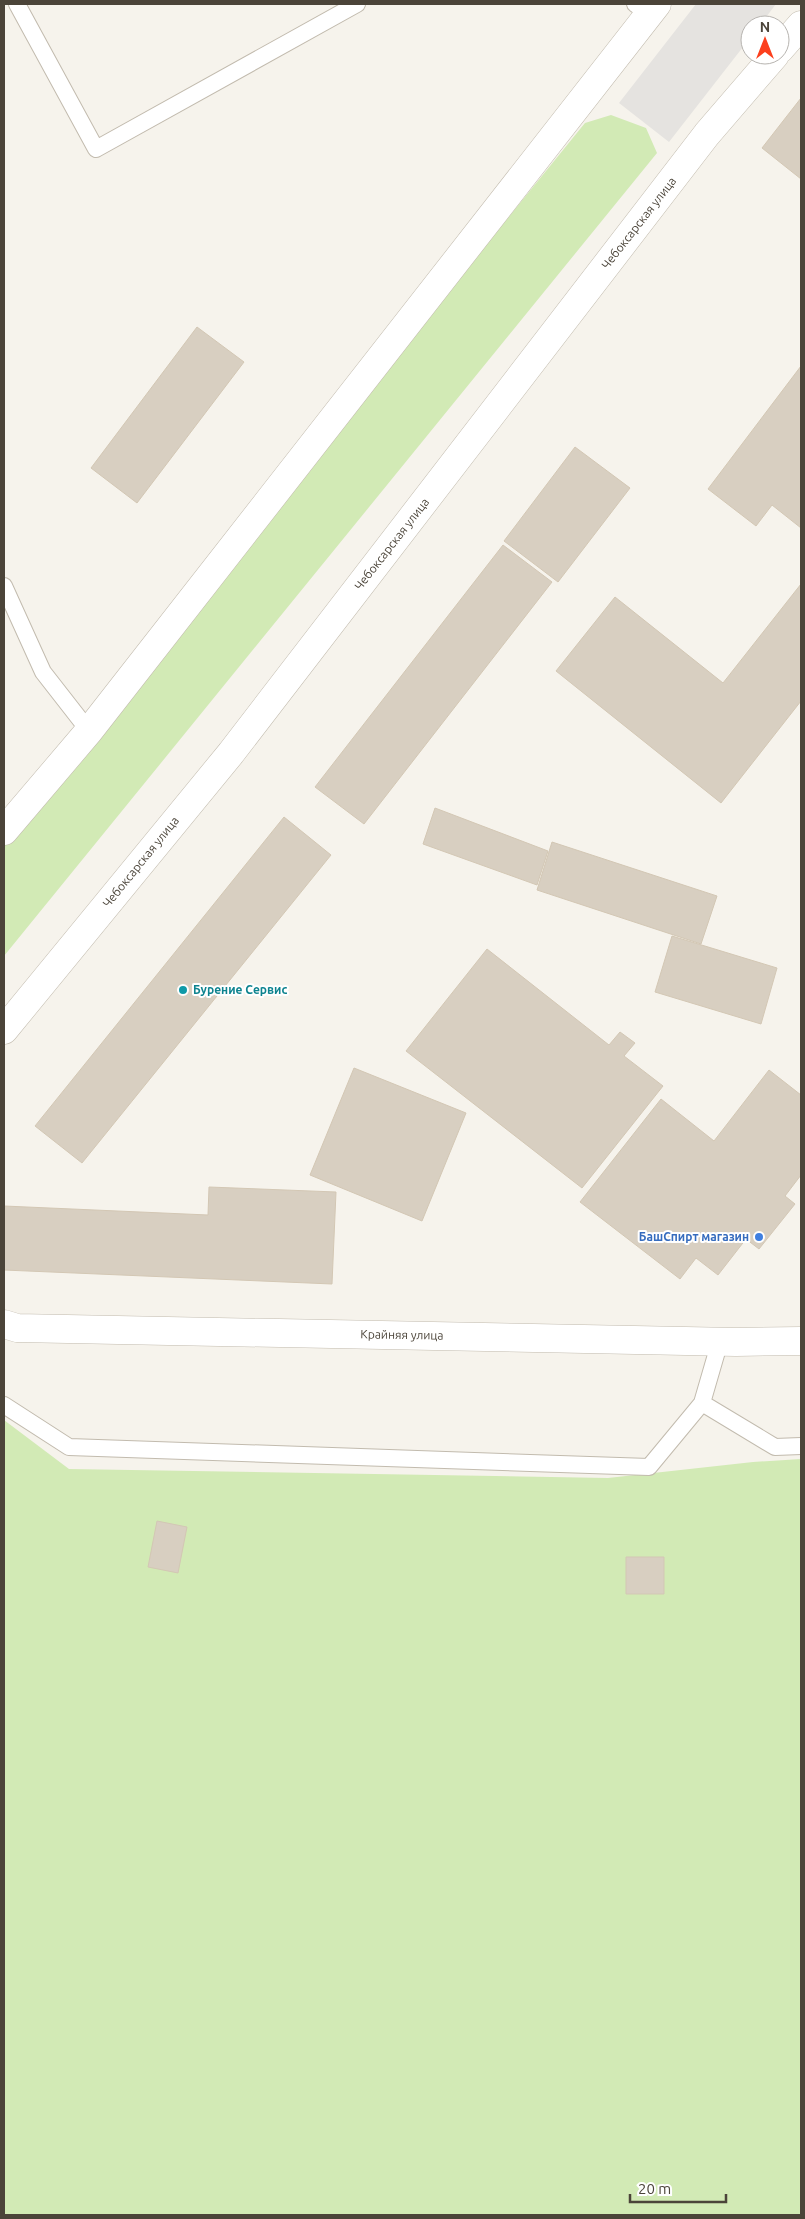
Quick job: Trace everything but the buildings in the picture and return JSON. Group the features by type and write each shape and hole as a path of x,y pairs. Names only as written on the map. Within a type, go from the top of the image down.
{"street":[{"path":"4,831 89,731 647,7"},
{"path":"790,38 800,27"},
{"name":"Чебоксарская улица","path":"4,1030 231,753 707,134 766,65"},
{"name":"Крайняя улица","path":"4,1324 18,1328 801,1341"}],"lane":[{"path":"17,4 96,149 356,4"},
{"path":"4,586 43,672 89,731"},
{"path":"4,1405 69,1447 649,1467 702,1403 720,1341"},
{"path":"702,1403 775,1447 801,1446"}],"green space":[{"path":"611,115 646,128 657,153 4,956 4,837 585,123"},
{"path":"4,1420 69,1469 608,1478 753,1462 801,1459 801,2215 4,2215"}],"shaded area":[{"path":"696,4 776,4 768,15 740,15 740,51 669,142 619,103"}],"place":[{"name":"Бурение Сервис","path":"183,990"},
{"name":"БашСпирт магазин","path":"759,1237"}]}
